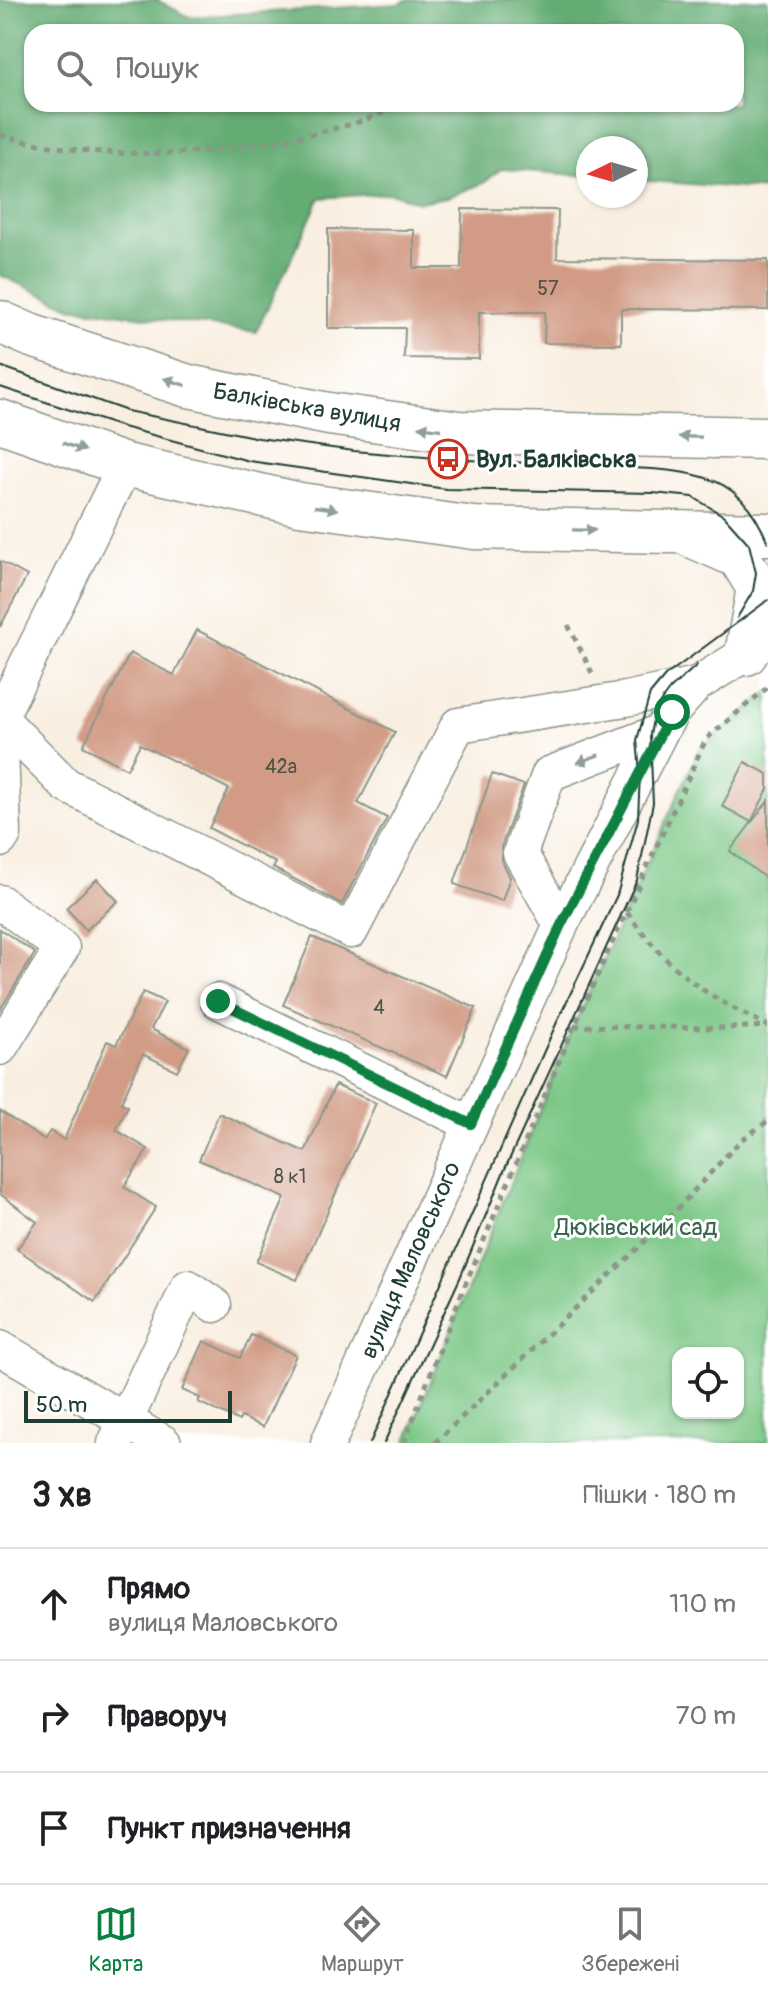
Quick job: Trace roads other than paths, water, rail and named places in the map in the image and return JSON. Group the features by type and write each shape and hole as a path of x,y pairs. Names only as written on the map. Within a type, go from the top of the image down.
{"main road":[{"name":"Балківська вулиця","path":"0,322 32,336 188,386 343,416 459,432 768,438"},
{"path":"0,421 125,465 300,504 474,528 768,534"},
{"path":"679,531 739,557 758,588 761,660"}],"street":[{"path":"0,840 4,834 0,719 125,465"},
{"name":"вулиця Маловського","path":"328,1443 561,925 661,731 672,712 697,684 761,660"},
{"path":"0,719 66,785 351,931 458,725 626,699 697,684"},
{"path":"561,925 520,853 549,774 661,731"},
{"path":"0,902 62,948 0,1048"},
{"path":"218,1001 471,1124"},
{"path":"120,1432 188,1287 214,1305"},
{"path":"0,1348 120,1432 164,1443"}],"tram line":[{"path":"0,366 127,411 259,438 354,451 448,459 652,469 692,474 724,485 737,495 759,523 768,543"},
{"path":"0,387 119,426 249,461 446,489 653,493 693,497 724,516 749,544 756,573 753,591 737,618"},
{"path":"370,1443 557,1022 617,895 638,819 640,772 637,740 650,694 665,676 768,600"},
{"path":"384,1443 637,880 653,803 650,735 653,719 670,689 697,665"}],"place":[{"name":"Вул. Балківська","path":"448,459"}],"park label":[{"name":"Дюківський сад","path":"636,1227"}]}
